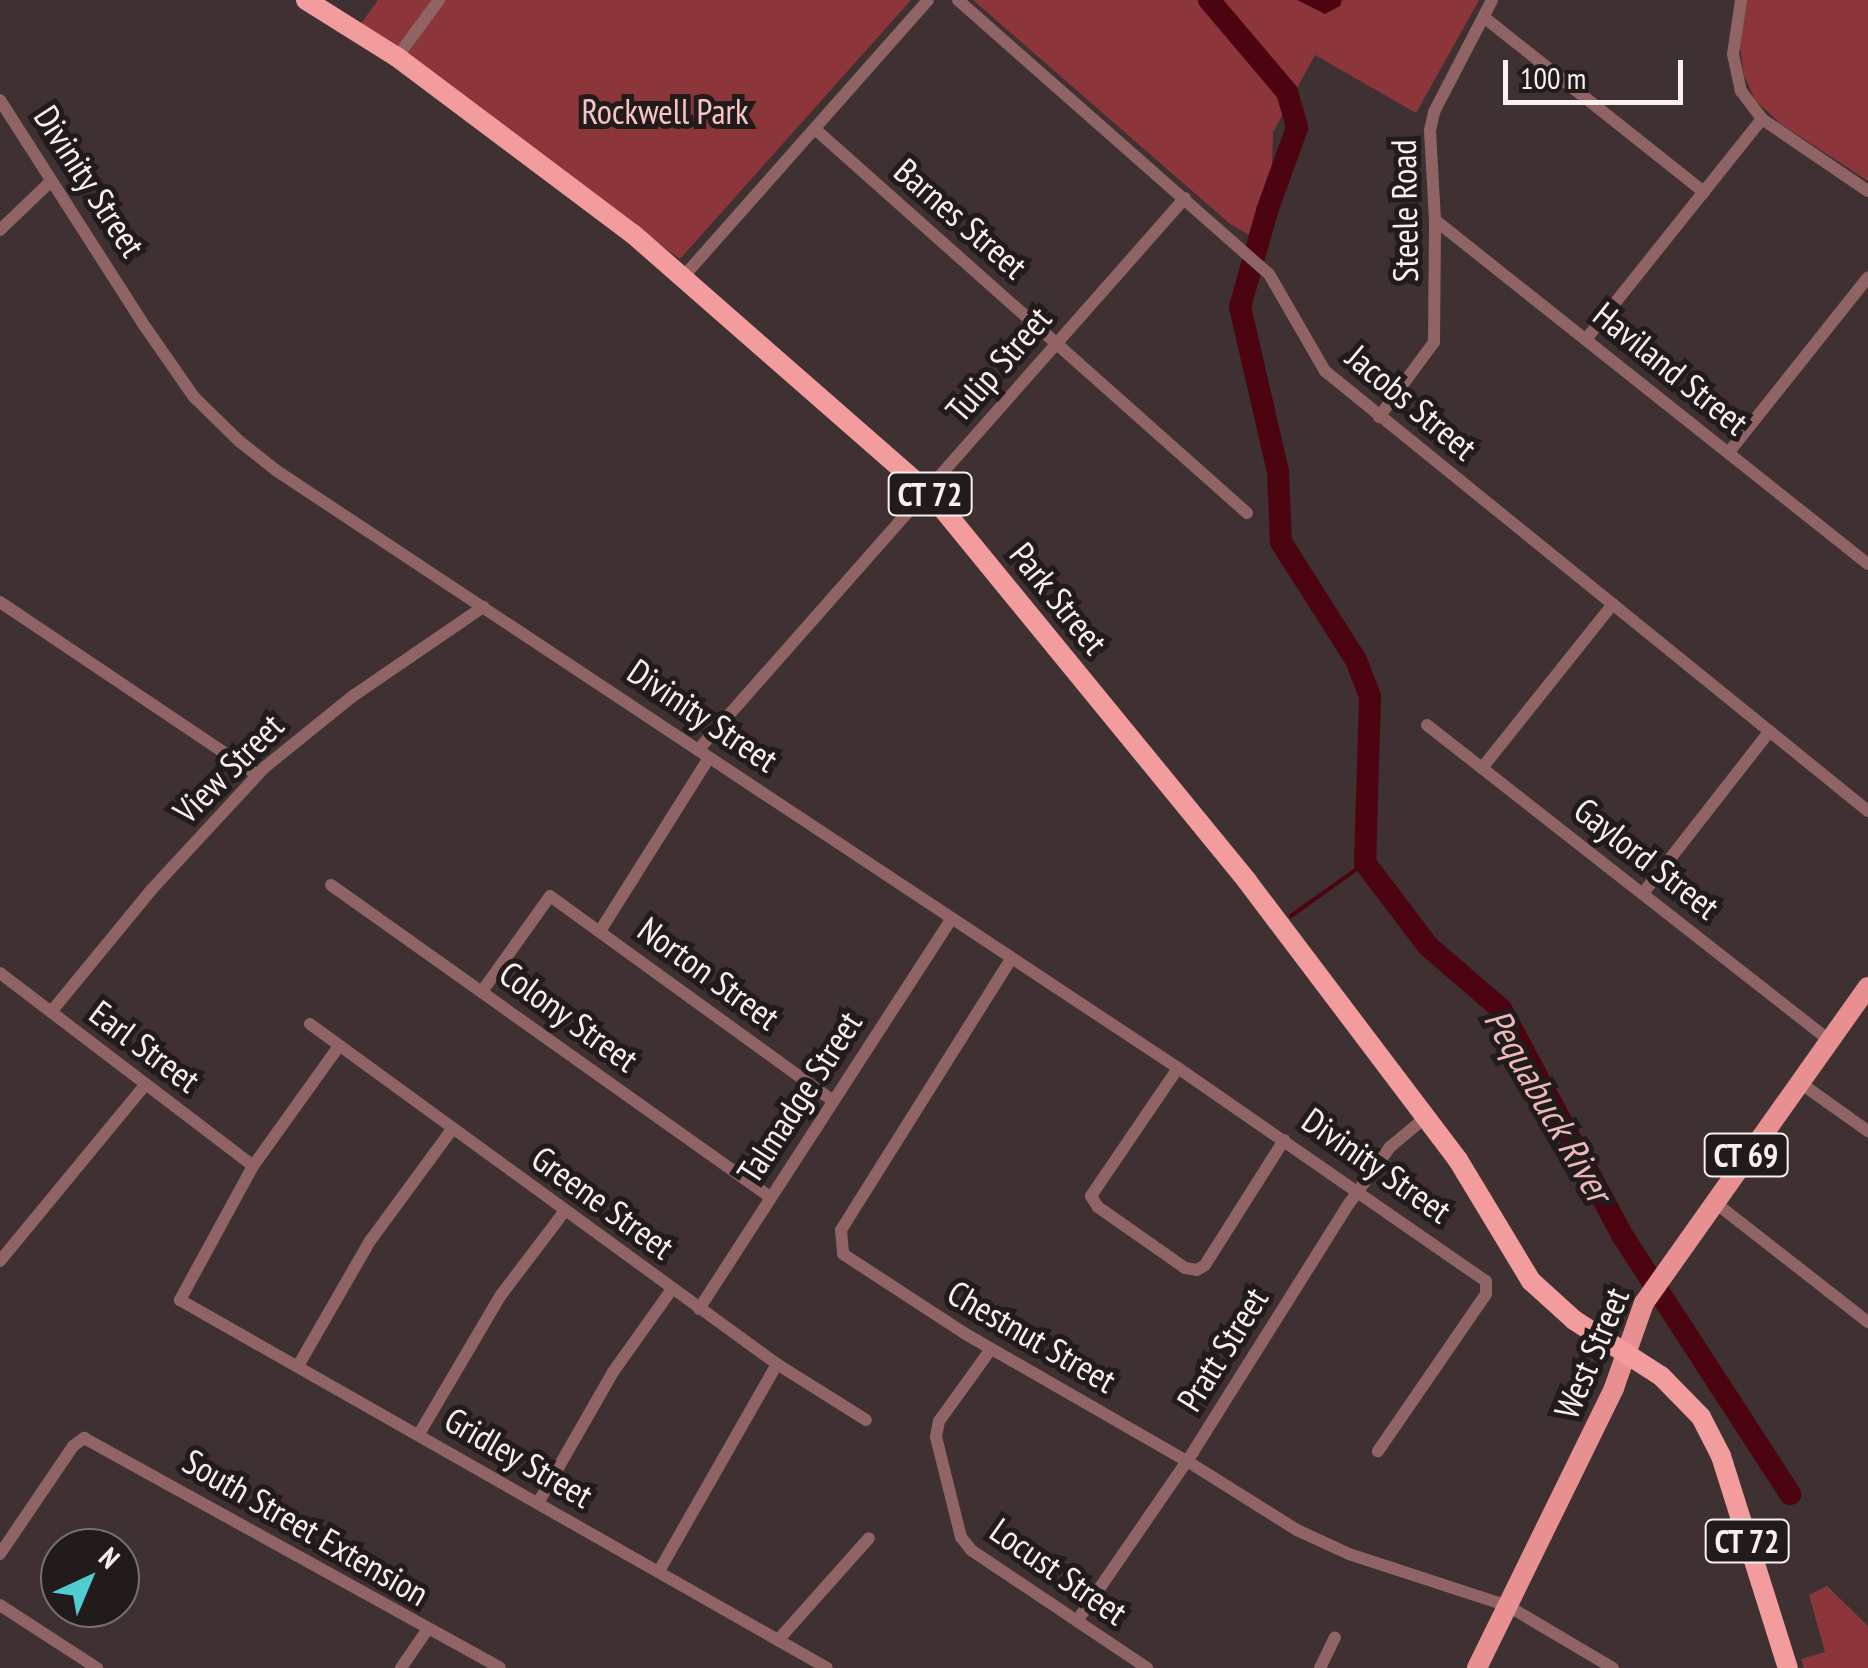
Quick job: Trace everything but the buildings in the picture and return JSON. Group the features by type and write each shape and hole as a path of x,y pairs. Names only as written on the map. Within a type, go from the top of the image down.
{"highway":[{"name":"Park Street","path":"306,0 397,57 684,276 927,492 1247,881 1474,1182 1538,1288 1574,1320 1626,1351"},
{"name":"CT 72","path":"1626,1351 1680,1392 1717,1446 1788,1668"}],"main road":[{"name":"West Street","path":"1477,1668 1614,1388 1646,1299 1868,987"}],"street":[{"path":"397,57 439,0"},
{"path":"684,276 928,0"},
{"name":"Jacobs Street","path":"958,0 1269,274 1324,372 1868,811"},
{"path":"1741,0 1733,54 1735,74 1762,120 1868,191"},
{"path":"1489,6 1704,192"},
{"name":"Steele Road","path":"1379,417 1434,342 1435,220 1430,154 1434,112 1489,6"},
{"name":"Divinity Street","path":"0,100 50,182 194,396 239,442 1178,1068 1480,1275 1488,1291 1378,1451"},
{"path":"1587,338 1762,120"},
{"name":"Barnes Street","path":"814,129 1247,513"},
{"path":"0,230 50,182"},
{"name":"Tulip Street","path":"600,930 703,754 1056,343 1186,198"},
{"name":"Haviland Street","path":"1435,220 1868,564"},
{"path":"1729,452 1868,277"},
{"path":"0,602 257,775"},
{"path":"1482,768 1613,604"},
{"name":"View Street","path":"52,1012 152,889 257,775 323,718 483,607"},
{"name":"Gaylord Street","path":"1427,725 1829,1040"},
{"path":"1644,892 1770,732"},
{"name":"Colony Street","path":"331,885 770,1197"},
{"name":"Norton Street","path":"483,990 550,896 832,1100"},
{"name":"Talmadge Street","path":"699,1309 951,919"},
{"name":"Chestnut Street","path":"1012,959 841,1230 838,1246 851,1263 1297,1530 1349,1554 1508,1606 1613,1668"},
{"name":"Earl Street","path":"2,978 253,1166"},
{"name":"Greene Street","path":"310,1024 776,1364 866,1420"},
{"path":"253,1166 339,1046"},
{"path":"1178,1068 1091,1196 1098,1207 1185,1268 1197,1270 1206,1265 1284,1140"},
{"path":"1799,1082 1868,1130"},
{"path":"0,1261 146,1084"},
{"name":"Pratt Street","path":"1077,1620 1187,1461 1358,1192 1398,1138 1426,1117"},
{"path":"298,1366 370,1241 453,1128"},
{"name":"Gridley Street","path":"253,1166 180,1300 827,1668"},
{"path":"1713,1200 1868,1322"},
{"path":"418,1434 501,1295 564,1212"},
{"path":"538,1503 613,1372 672,1289"},
{"name":"Locust Street","path":"990,1349 939,1421 936,1437 961,1537 971,1550 1148,1668"},
{"path":"659,1571 776,1364"},
{"name":"South Street Extension","path":"0,1554 73,1446 84,1438 500,1668"},
{"path":"779,1638 869,1538"},
{"path":"0,1605 98,1668"},
{"path":"401,1668 427,1630"},
{"path":"1320,1668 1335,1637"}],"green space":[{"name":"Rockwell Park","path":"378,0 911,0 680,259 360,25"},
{"path":"973,0 1479,0 1416,113 1315,55 1273,132 1271,201 1249,235 1229,223"},
{"path":"1746,0 1868,0 1868,181 1781,124 1755,100 1744,75 1740,46"},
{"path":"1827,1586 1868,1626 1868,1668 1804,1668 1801,1659 1825,1652 1809,1595"}],"shaded area":[{"path":"1297,0 1342,0 1340,6 1325,14"}],"waterway":[{"name":"Pequabuck River","path":"1209,0 1287,92 1297,128 1267,211 1240,307 1278,471 1281,542 1356,660 1370,697 1365,863 1428,946 1501,1009 1622,1235 1790,1494"},
{"path":"1291,916 1365,863"}]}
